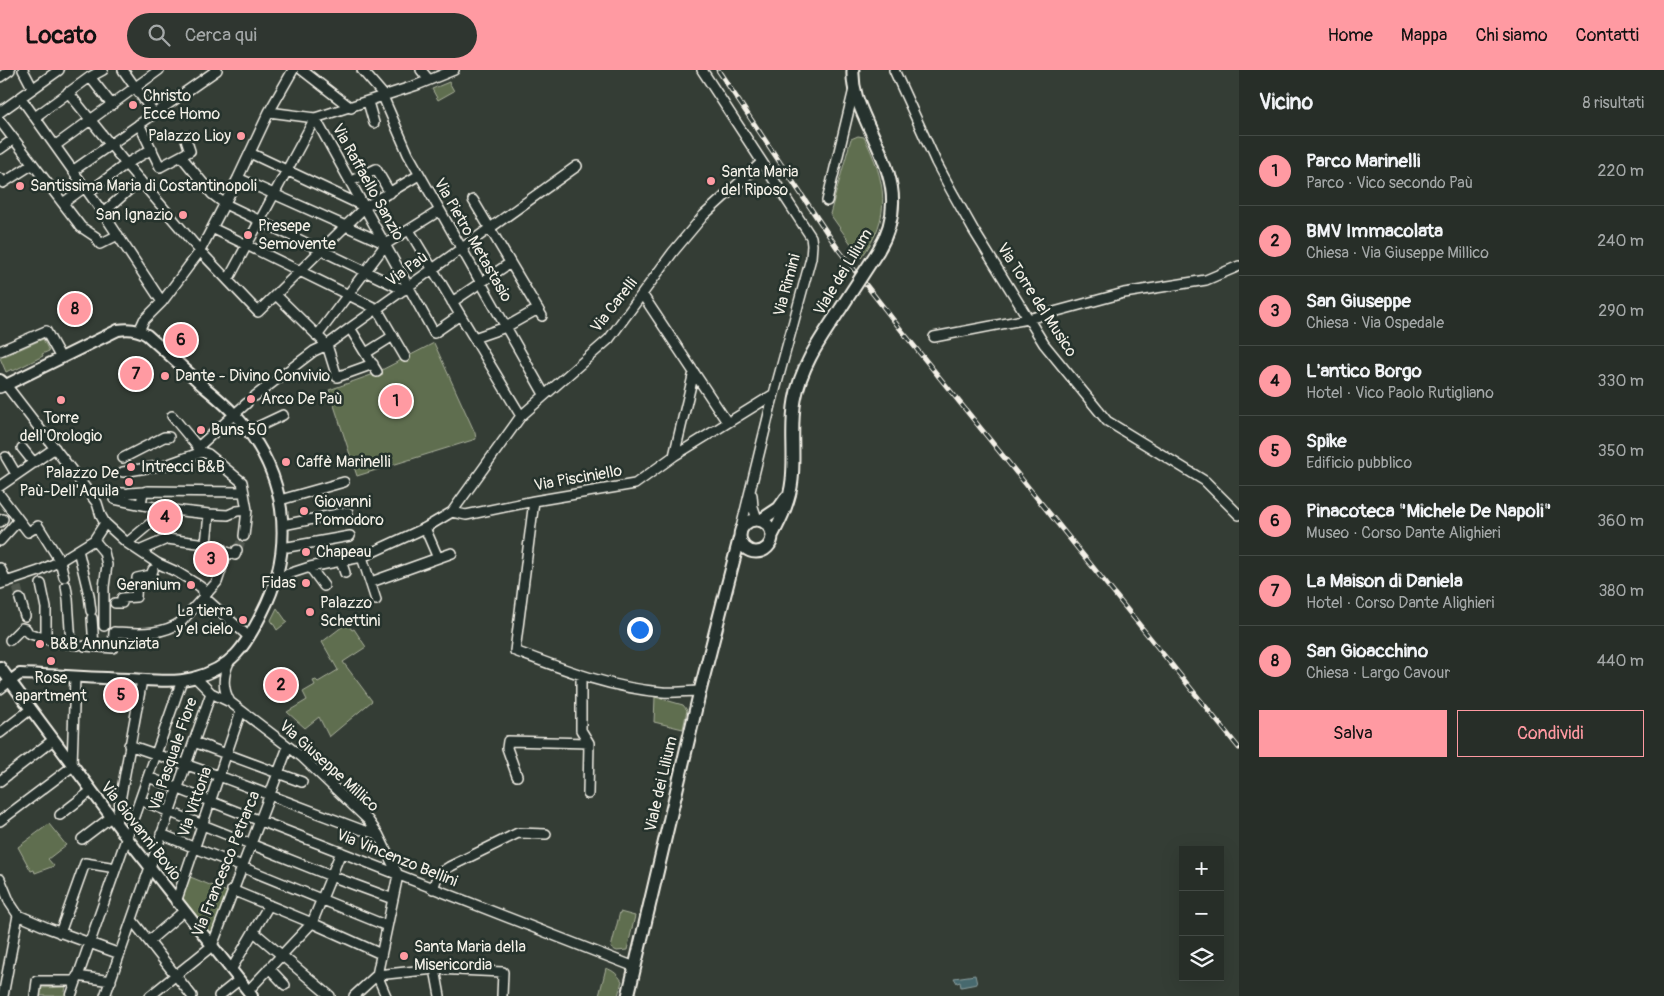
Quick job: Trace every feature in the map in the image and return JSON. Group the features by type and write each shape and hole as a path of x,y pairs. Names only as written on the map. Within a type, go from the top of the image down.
{"main road":[{"name":"Viale dei Lilium","path":"729,581 739,562 753,552 760,552 767,548 771,542 772,534 784,510 790,492 793,418 797,389 807,362 878,251 890,220 891,186 885,161 860,107 854,89 854,70"},
{"path":"753,552 744,546 741,532 748,521 759,520 779,508 790,492"},
{"path":"759,520 769,525 772,534"},
{"name":"Viale dei Lilium","path":"628,996 700,691 741,532"}],"street":[{"path":"0,77 10,70"},
{"path":"23,70 33,89"},
{"path":"0,112 59,70"},
{"path":"35,117 90,76 103,70"},
{"path":"123,70 154,114"},
{"path":"56,145 159,70"},
{"path":"74,170 217,70"},
{"path":"139,331 144,320 162,302 200,252 269,112 294,70"},
{"path":"302,70 351,108"},
{"name":"Via Pietro Metastasio","path":"362,70 384,96 408,154 419,175 544,394"},
{"path":"421,70 429,80"},
{"path":"269,112 315,118 351,108 454,70"},
{"name":"Via Rimini","path":"702,70 811,237 812,245 811,258 753,475 741,532"},
{"name":"Via Torre del Musico","path":"894,70 939,169 974,231 1044,344 1107,421 1204,482 1239,515"},
{"path":"90,76 112,105"},
{"path":"827,202 854,89"},
{"path":"68,92 200,252 258,312 365,207 419,175"},
{"path":"21,98 74,170 162,302"},
{"path":"368,102 374,123"},
{"path":"228,280 315,118"},
{"name":"Via Raffaello Sanzio","path":"315,118 386,244 406,288 434,333 460,315"},
{"path":"0,121 81,227 96,237 100,244 118,235"},
{"path":"139,124 160,167 190,151 185,136"},
{"path":"0,149 14,138"},
{"path":"63,203 152,149"},
{"path":"250,153 365,207"},
{"path":"181,156 212,194 225,204 366,272 406,288"},
{"name":"Via Carelli","path":"452,512 520,416 608,339 704,215 762,162"},
{"path":"2,181 32,164"},
{"name":"Via Paù","path":"255,396 314,351 327,345 577,166"},
{"path":"351,181 376,169 390,193"},
{"path":"238,178 386,244"},
{"path":"103,213 140,180"},
{"path":"473,200 540,313 506,328 474,338"},
{"path":"317,336 386,244 440,211"},
{"path":"212,228 377,309 405,357"},
{"path":"409,230 520,416"},
{"path":"452,302 510,263"},
{"path":"934,336 1028,319 1124,293 1206,280 1239,266"},
{"path":"642,294 727,422"},
{"path":"276,296 327,345 337,377 375,368 350,328"},
{"path":"230,702 226,696 225,674 230,662 247,640 270,597 282,547 283,525 280,500 273,474 249,431 234,414 147,335 129,329 118,330 2,384 97,503 105,523 155,566 178,572 202,588 204,597 247,640"},
{"path":"0,351 46,331 61,358"},
{"path":"366,353 393,336"},
{"path":"674,456 694,372"},
{"name":"Via Pisciniello","path":"452,512 466,515 534,501 635,484 674,456 774,394"},
{"path":"123,472 162,466 196,456 234,414 247,403"},
{"path":"249,431 283,415"},
{"path":"172,416 200,450 240,479 247,510 244,536"},
{"path":"124,458 164,437 170,437 182,428"},
{"path":"22,448 34,464"},
{"path":"0,486 55,448"},
{"path":"6,457 16,474"},
{"name":"Via Rimini","path":"753,475 752,501 759,520"},
{"path":"280,500 344,482"},
{"path":"244,492 183,490 121,495 141,504 163,509 228,515 237,511 247,510"},
{"path":"141,504 143,492"},
{"path":"0,495 28,532 38,526 60,561 68,599 82,645"},
{"path":"534,501 515,651 581,676 626,687 663,692 700,691"},
{"path":"127,543 152,522 163,509"},
{"path":"283,525 348,512"},
{"path":"276,578 310,567 362,557 425,528 452,512"},
{"path":"206,544 209,514"},
{"path":"0,541 18,521"},
{"path":"14,589 94,540 105,523"},
{"path":"425,528 438,558"},
{"path":"288,547 350,536"},
{"path":"139,551 166,539 206,544 222,549"},
{"path":"94,540 104,552 107,566 104,587 104,626"},
{"path":"78,550 89,596 91,614 82,645"},
{"path":"0,568 14,589 25,617 24,628 28,633 51,640 113,648 114,632 141,634 175,626 181,622 217,582 227,552 235,555 237,550"},
{"path":"371,582 452,553"},
{"path":"362,557 376,600"},
{"path":"341,561 345,573"},
{"path":"115,603 122,603 122,598 136,597 137,578 150,575 155,566"},
{"path":"310,567 324,586"},
{"path":"39,572 51,640"},
{"path":"10,640 24,628"},
{"path":"0,689 20,674 182,680 211,672 230,662"},
{"name":"Via Giovanni Bovio","path":"0,667 113,820 176,902 250,993"},
{"path":"581,676 581,730 589,743 588,794"},
{"path":"0,821 72,765 75,677"},
{"path":"195,677 210,693"},
{"path":"82,839 113,820 142,680"},
{"path":"70,996 182,680"},
{"name":"Via Giuseppe Millico","path":"210,693 230,702 274,734 302,757 368,820 378,834 398,875"},
{"name":"Via Pasquale Fiore","path":"105,996 210,693"},
{"path":"0,733 31,710"},
{"name":"Via Vittoria","path":"176,902 242,711"},
{"path":"0,780 53,740"},
{"path":"517,776 507,748 508,741 589,743"},
{"path":"194,742 302,782"},
{"path":"130,745 219,776 362,830 378,834"},
{"name":"Via Francesco Petrarca","path":"150,996 212,946 288,747"},
{"name":"Via Vincenzo Bellini","path":"148,777 635,967"},
{"path":"60,815 92,791"},
{"path":"140,800 202,826 392,899"},
{"path":"433,889 438,874 448,867 518,833 546,834"},
{"path":"161,834 387,926"},
{"path":"250,993 269,968 312,923 341,852"},
{"path":"60,933 85,864 116,868"},
{"path":"386,996 377,975 398,875"},
{"path":"0,878 10,903 18,915 60,933 120,954"},
{"path":"232,890 381,954"},
{"path":"232,970 269,905"},
{"path":"149,941 184,911"},
{"path":"2,996 18,915"},
{"path":"132,920 192,996"},
{"path":"254,932 330,996"},
{"path":"269,968 285,985"},
{"path":"435,970 440,996"},
{"path":"354,996 377,975 435,970 503,972 502,996"},
{"path":"35,996 37,981 76,978 111,981"},
{"path":"219,996 239,980"}],"green space":[{"path":"449,82 454,91 438,100 432,89"},
{"path":"858,136 864,137 872,153 883,198 878,228 861,258 830,214 851,139"},
{"path":"43,339 49,351 13,371 12,369 6,372 0,358"},
{"path":"434,343 476,439 357,476 329,390 374,374"},
{"path":"277,608 287,622 277,630 271,620"},
{"path":"347,623 352,630 354,629 366,647 343,662 372,701 329,737 319,717 305,728 287,712 307,700 303,692 315,685 313,681 316,680 318,682 338,670 322,642"},
{"path":"655,697 683,705 687,710 683,729 654,722"},
{"path":"49,824 66,845 48,859 54,866 35,873 34,870 31,871 18,847"},
{"path":"188,876 227,892 211,934 181,896"},
{"path":"620,912 635,916 627,950 617,951 611,948"},
{"path":"606,968 615,973 622,981 618,996 599,996"},
{"path":"66,987 64,996 38,996 39,988"}],"water":[{"path":"975,975 977,984 961,987 960,982 957,983 954,978"}],"tunnel":[{"path":"237,550 244,536"},
{"path":"17,587 19,594"}],"railway":[{"path":"718,70 838,249 1239,748"}],"place":[{"name":"Christo Ecce Homo","path":"133,105"},
{"name":"Palazzo Lioy","path":"241,136"},
{"name":"Santa Maria del Riposo","path":"711,181"},
{"name":"Santissima Maria di Costantinopoli","path":"20,186"},
{"name":"San Ignazio","path":"183,215"},
{"name":"Presepe Semovente","path":"248,235"},
{"name":"San Gioacchino","path":"75,309"},
{"name":"Pinacoteca \"Michele De Napoli\"","path":"181,340"},
{"name":"La Maison di Daniela","path":"136,374"},
{"name":"Dante - Divino Convivio","path":"165,376"},
{"name":"Arco De Paù","path":"251,399"},
{"name":"Torre dell'Orologio","path":"61,400"},
{"name":"Parco Marinelli","path":"396,401"},
{"name":"Buns 50","path":"201,430"},
{"name":"Caffè Marinelli","path":"286,462"},
{"name":"Intrecci B&B","path":"131,467"},
{"name":"Palazzo De Paù-Dell'Aquila","path":"129,482"},
{"name":"Giovanni Pomodoro","path":"304,511"},
{"name":"L'antico Borgo","path":"165,517"},
{"name":"Chapeau","path":"306,552"},
{"name":"San Giuseppe","path":"211,559"},
{"name":"Fidas","path":"306,583"},
{"name":"Geranium","path":"191,585"},
{"name":"Palazzo Schettini","path":"310,612"},
{"name":"La tierra y el cielo","path":"243,620"},
{"name":"B&B Annunziata","path":"40,644"},
{"name":"Rose apartment","path":"51,661"},
{"name":"BMV Immacolata","path":"281,685"},
{"name":"Spike","path":"121,695"},
{"name":"Santa Maria della Misericordia","path":"404,956"}]}
